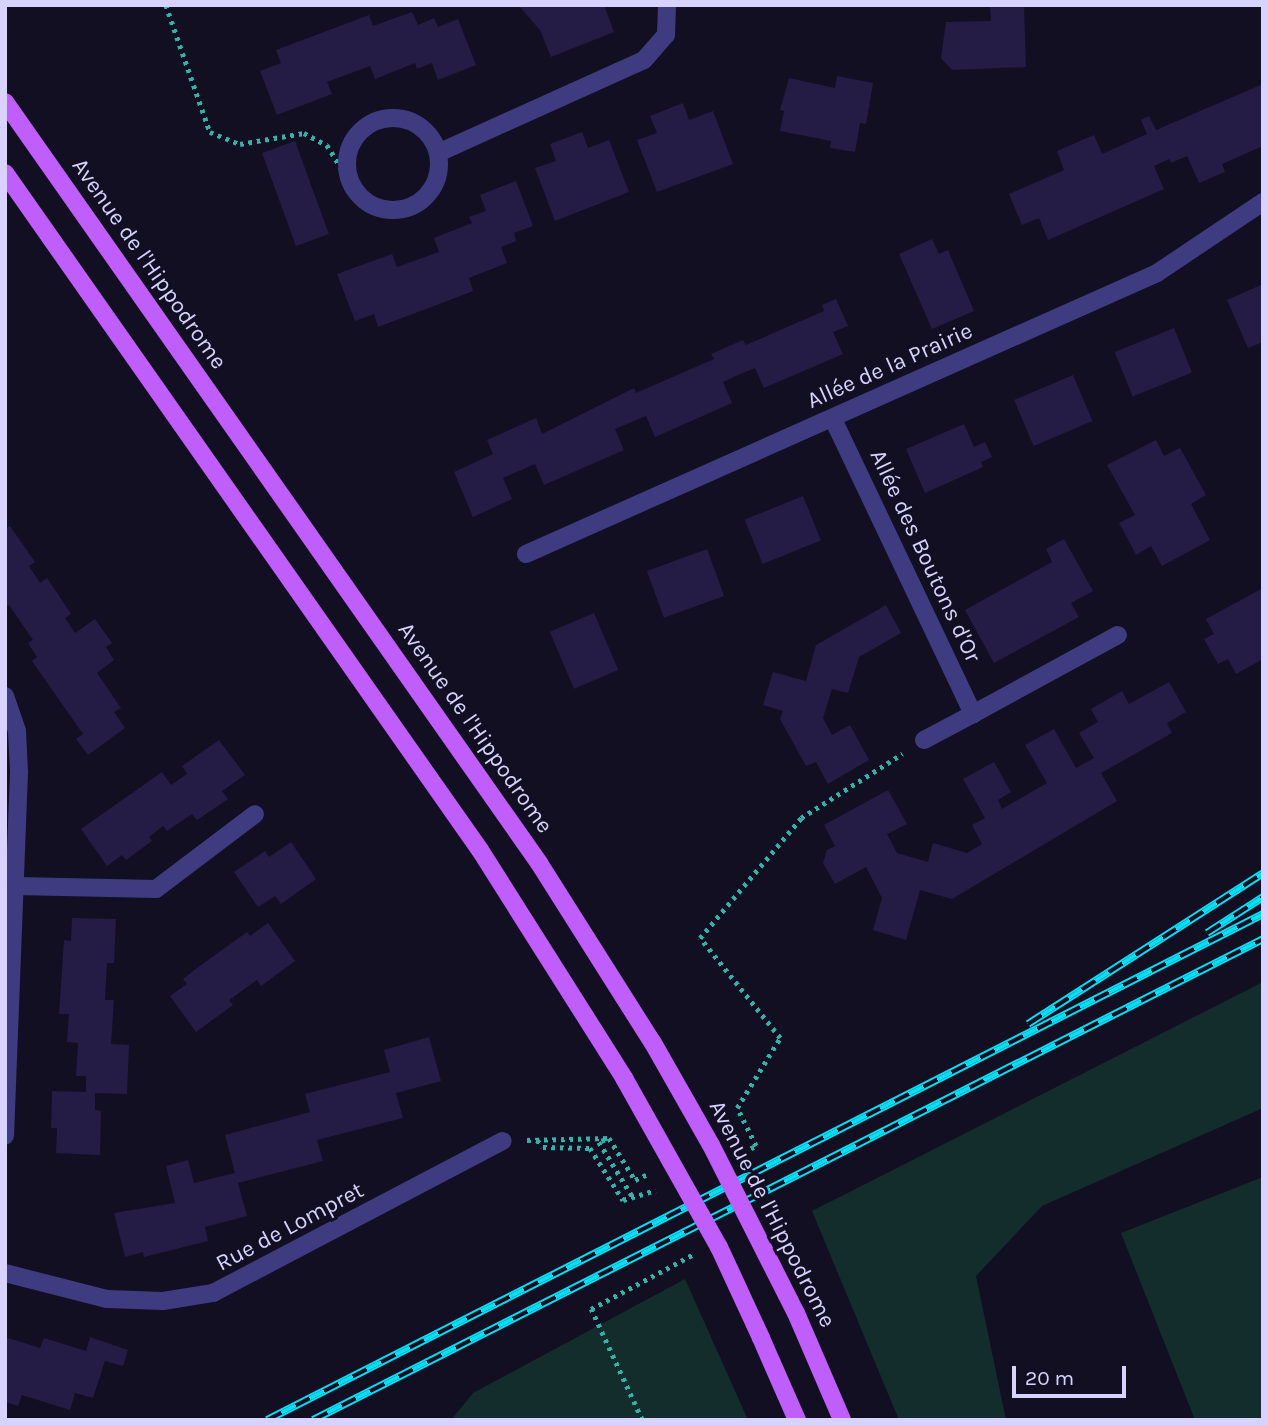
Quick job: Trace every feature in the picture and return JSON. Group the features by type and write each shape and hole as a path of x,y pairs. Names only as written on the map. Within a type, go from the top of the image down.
{"main road":[{"name":"Avenue de l'Hippodrome","path":"5,102 539,863 653,1043 711,1145 796,1313 842,1420"},
{"path":"5,173 480,850 624,1077 719,1247 797,1420"}],"street":[{"path":"438,153 644,60 666,35 667,5"},
{"path":"385,118 418,125 438,153 439,172 432,189 419,202 401,210 382,209 365,201 353,187 348,153 355,137 385,118"},
{"name":"Allée de la Prairie","path":"526,554 1157,272 1263,202"},
{"name":"Allée des Boutons d'Or","path":"833,419 973,714"},
{"path":"924,740 1118,635"},
{"path":"5,696 19,752 16,886 10,905 5,1136"},
{"path":"16,886 156,889 255,814"},
{"name":"Rue de Lompret","path":"5,1273 107,1299 163,1301 213,1293 502,1141"}],"path":[{"path":"166,5 210,132 240,144 304,133 327,145 353,187"},
{"path":"756,1146 737,1108 780,1038 700,938 800,818 924,740"},
{"path":"553,1136 609,1138"},
{"path":"537,1140 544,1147 590,1148 623,1200 634,1199 599,1142 609,1138"},
{"path":"609,1138 635,1180"},
{"path":"642,1420 591,1309 683,1258 719,1247"}],"green space":[{"path":"1263,982 1263,1108 1042,1206 976,1276 1006,1420 899,1420 812,1211"},
{"path":"1263,1177 1263,1420 1195,1420 1121,1233"},
{"path":"685,1279 748,1420 451,1420 473,1393"}],"building":[{"path":"604,5 614,32 551,57 540,30 519,6"},
{"path":"990,5 1024,5 1026,67 952,70 941,58 946,22 991,21"},
{"path":"412,12 418,25 434,18 438,27 458,19 476,65 438,80 432,63 417,69 415,63 375,79 370,66 327,82 332,94 277,115 260,71 281,63 276,50 369,15 373,26"},
{"path":"837,76 873,83 866,124 860,123 855,152 830,148 831,141 780,131 784,111 780,110 789,78 835,88"},
{"path":"1263,84 1263,146 1222,164 1225,172 1199,183 1187,156 1171,163 1169,159 1154,166 1164,189 1048,240 1039,218 1022,225 1009,194 1064,170 1057,151 1094,135 1102,154 1147,134 1141,120 1149,116 1156,130"},
{"path":"683,103 689,120 713,111 733,164 657,192 637,140 657,133 650,116"},
{"path":"582,132 588,148 609,140 629,192 555,221 535,168 556,161 550,144"},
{"path":"295,141 329,234 296,246 262,153"},
{"path":"516,181 533,226 514,233 516,241 501,247 507,263 469,278 473,291 434,306 378,327 374,314 355,321 337,274 392,254 397,267 439,252 434,238 472,223 469,217 486,211 480,195"},
{"path":"932,239 939,254 948,250 974,311 932,329 899,254"},
{"path":"1263,284 1263,342 1248,348 1227,300"},
{"path":"836,299 848,326 833,332 843,354 764,388 755,368 738,375 723,382 732,403 655,437 646,416 615,429 624,450 544,485 535,464 503,478 512,499 473,517 454,472 493,454 487,440 536,418 542,434 634,388 636,393 714,359 711,354 743,340 746,345 824,311 822,305"},
{"path":"1174,328 1192,373 1133,396 1115,352"},
{"path":"1073,375 1093,421 1034,446 1014,400"},
{"path":"964,424 974,447 985,442 992,457 981,462 983,467 925,493 906,449"},
{"path":"1156,440 1164,456 1180,448 1206,495 1191,504 1210,540 1162,566 1151,546 1136,555 1119,523 1135,515 1107,465"},
{"path":"803,496 821,541 763,564 745,520"},
{"path":"10,526 35,562 29,566 40,583 47,578 71,614 65,618 75,633 95,619 112,643 106,647 114,660 97,673 121,708 114,712 125,728 88,755 76,739 83,734 32,661 37,657 28,643 33,640 9,605 5,608 5,529"},
{"path":"1064,539 1093,591 1071,603 1079,617 994,663 965,610 1052,562 1046,549"},
{"path":"707,549 724,596 664,618 647,571"},
{"path":"1263,588 1263,659 1236,674 1228,659 1218,664 1204,639 1214,634 1206,619"},
{"path":"886,605 901,633 859,657 848,693 832,689 823,718 832,735 850,725 869,760 828,784 816,762 806,766 780,719 783,711 763,705 773,672 806,681 816,645"},
{"path":"594,613 618,670 574,689 550,632"},
{"path":"1169,682 1186,712 1167,723 1172,733 1101,773 1117,801 952,899 920,890 906,940 873,930 882,898 866,867 835,884 823,863 827,850 835,846 824,825 888,790 907,824 887,834 897,853 928,862 933,843 967,853 982,844 972,825 985,818 963,779 994,762 1011,792 998,800 1002,809 1047,783 1025,745 1054,729 1076,768 1094,758 1079,733 1098,722 1091,709 1122,691 1129,704"},
{"path":"219,740 245,775 222,791 228,799 197,820 192,814 167,831 163,826 149,837 152,841 126,860 122,855 107,866 81,829 162,772 171,785 187,774 182,766"},
{"path":"291,842 316,879 281,904 275,896 258,907 234,872 265,851 269,857"},
{"path":"72,918 116,919 114,963 107,963 105,1000 114,1000 111,1044 129,1045 127,1094 95,1093 95,1110 101,1111 100,1155 56,1153 57,1128 51,1128 52,1091 86,1092 86,1076 76,1076 78,1043 67,1042 69,1014 59,1014 64,940 71,941"},
{"path":"268,923 295,961 261,986 257,980 229,1000 233,1005 196,1032 170,996 187,984 183,979 197,968 247,932 250,936"},
{"path":"429,1037 441,1081 396,1093 403,1118 317,1140 323,1161 238,1183 247,1216 205,1227 208,1241 144,1257 143,1252 125,1257 114,1213 175,1203 166,1166 188,1160 194,1183 235,1173 225,1135 310,1112 305,1094 390,1072 384,1050"},
{"path":"5,1337 40,1348 44,1338 86,1351 90,1337 128,1350 123,1366 105,1361 93,1398 75,1393 70,1410 22,1395 18,1406 5,1402"}],"railway":[{"path":"1028,1024 1263,873"},
{"path":"1207,933 1263,897"},
{"path":"267,1420 1263,914"},
{"path":"313,1420 1263,939"}]}
